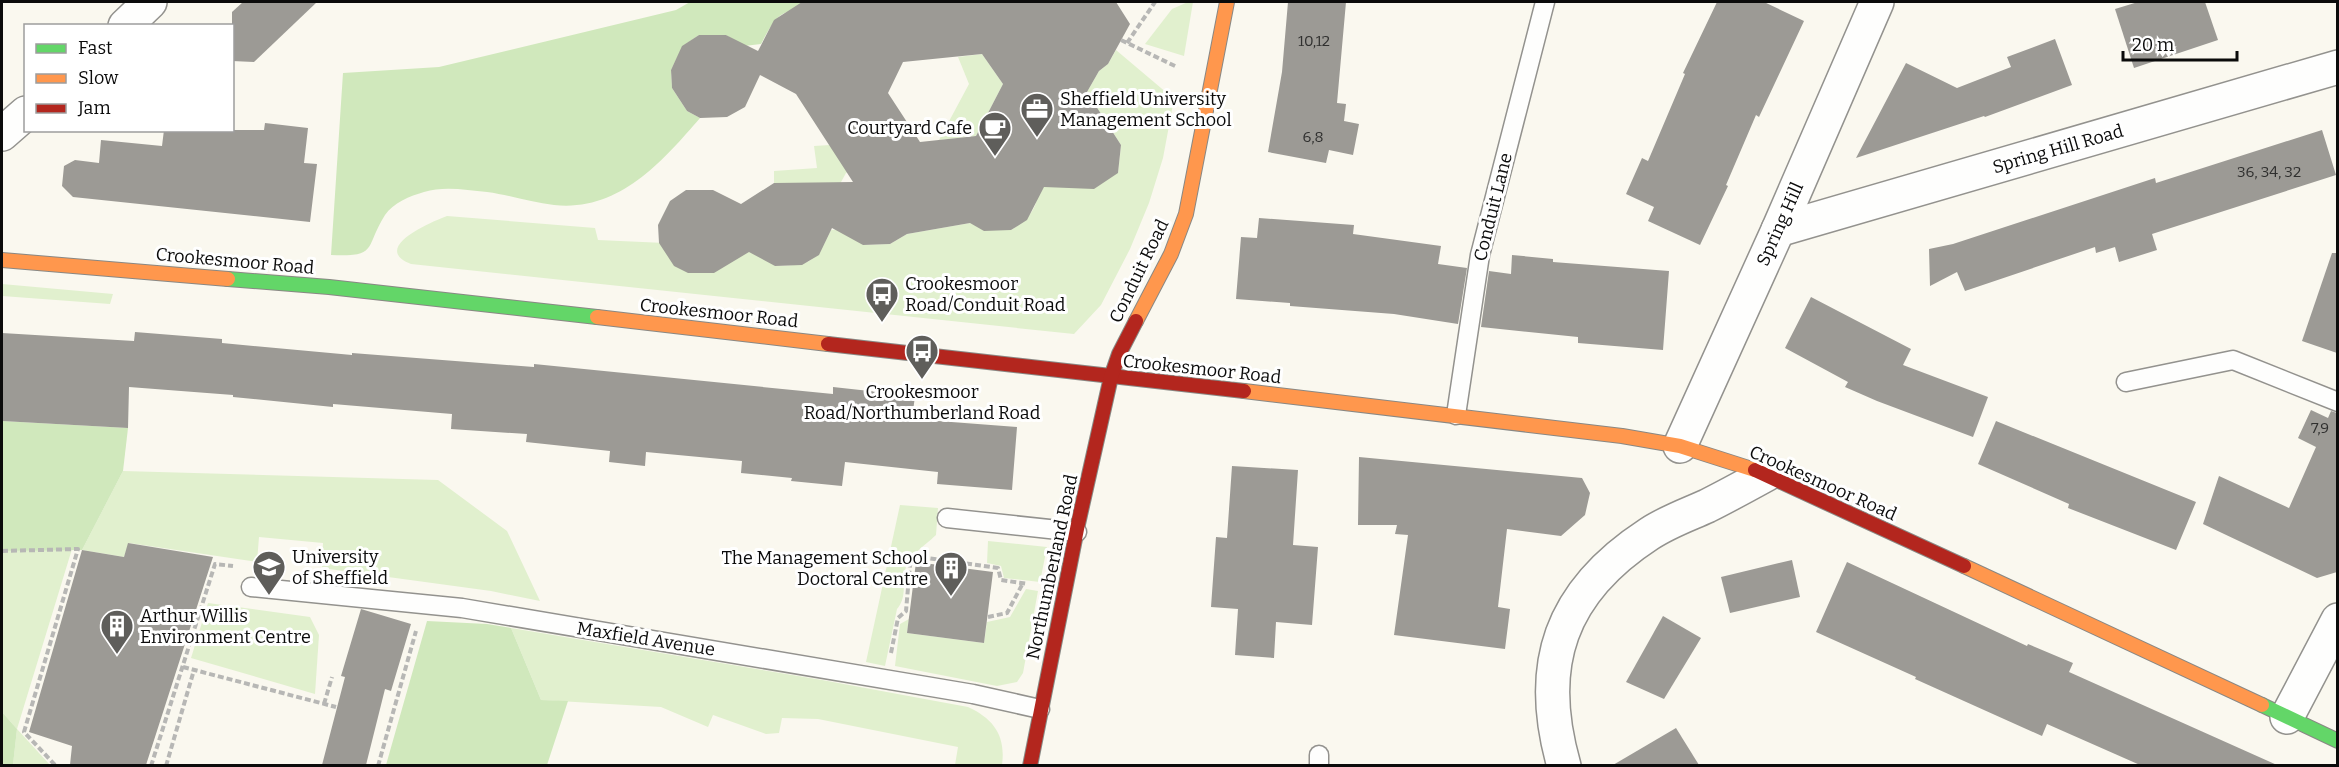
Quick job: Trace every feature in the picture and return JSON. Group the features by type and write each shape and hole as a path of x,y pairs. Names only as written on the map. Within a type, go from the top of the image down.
{"street":[{"path":"127,24 150,2"},
{"name":"Conduit Road","path":"1111,377 1119,354 1171,254 1182,225 1227,2"},
{"name":"Spring Hill","path":"1680,446 1778,230 1877,2"},
{"name":"Spring Hill Road","path":"1778,230 2337,67"},
{"path":"2,134 24,115"},
{"name":"Crookesmoor Road","path":"2,260 328,287 1456,415 1622,436 1680,446 1767,474 2337,741"},
{"name":"Northumberland Road","path":"1029,765 1111,377"},
{"path":"1564,765 1553,719 1551,696 1553,671 1564,624 1577,604 1604,570 1650,533 1767,474"},
{"path":"2287,717 2337,620"}],"lane":[{"name":"Conduit Lane","path":"1456,415 1480,255 1545,2"},
{"path":"2126,382 2233,360 2337,402"},
{"path":"948,518 1077,532"},
{"name":"Maxfield Avenue","path":"250,586 462,608 973,694 1040,709"}],"path":[{"path":"1127,43 1155,2"},
{"path":"1121,40 1211,83"},
{"path":"2,551 78,549 24,732 56,765"},
{"path":"892,645 898,618 906,611 910,565 915,558 998,568 1001,580 1065,590"},
{"path":"988,617 1006,613 1023,584"},
{"path":"378,765 413,641"},
{"path":"183,667 336,707"},
{"path":"166,765 194,670"},
{"path":"324,704 332,677"},
{"path":"151,765 174,694"}],"green space":[{"path":"690,2 812,2 817,9 795,10 782,14 772,25 761,44 744,46 726,35 699,35 683,46 671,70 672,88 687,111 700,118 654,167 619,192 599,201 577,205 554,205 487,192 455,189 432,190 408,198 392,207 364,252 331,255 343,73 439,67 676,10"},
{"path":"1193,2 1184,56 1145,44 1172,9"},
{"path":"1116,50 1174,99 1163,158 1149,203 1130,249 1101,305 1074,334 411,264 400,258 397,251 400,243 408,236 447,216 595,228 598,240 754,247 775,266 797,265 811,260 821,249 831,230 844,229 863,245 890,244 907,234 970,223 1011,230 1034,208 1038,195 1039,177 1118,173 1121,145 1087,92 1099,71 1108,64"},
{"path":"982,54 1003,84 976,136 939,140 969,84 958,57"},
{"path":"861,143 862,162 846,173 835,193 815,190 801,183 774,183 774,171 817,168 814,146"},
{"path":"2,284 113,294 110,304 2,296"},
{"path":"2,421 128,428 123,471 82,550 2,551"},
{"path":"123,471 438,480 507,531 540,601 491,591 322,568 323,543 259,537 257,562 129,543 124,557 82,550"},
{"path":"900,505 938,508 936,535 908,562 903,598 897,609 885,666 866,662"},
{"path":"988,541 1047,547 1040,582 1004,578 1001,566 987,563"},
{"path":"72,549 17,729 2,712 2,551"},
{"path":"1026,589 1038,591 1023,673 1017,682 997,686 895,666 900,624 909,619 907,633 984,643 987,622 1010,617"},
{"path":"208,603 310,617 319,635 315,694 191,658"},
{"path":"427,621 487,624 511,628 541,700 568,701 547,765 386,765"},
{"path":"511,628 968,707 985,717 996,730 1002,745 1002,765 955,765 958,747 818,719 782,718 779,733 766,734 713,715 708,727 661,707 541,700"},
{"path":"2,712 17,729 13,765 2,765"},
{"path":"17,729 50,765 13,765"}],"building":[{"path":"243,2 317,2 254,62 234,61 232,12"},
{"name":"Sheffield University Management School","path":"802,2 1116,2 1130,24 1108,64 1099,71 1087,92 1121,145 1118,173 1094,189 1044,187 1027,220 1011,230 984,231 970,223 907,234 890,244 863,245 832,228 819,255 802,265 775,266 749,252 714,273 688,273 674,266 659,243 658,225 670,201 686,190 713,190 741,204 774,183 853,182 796,94 760,75 745,107 727,117 700,118 687,111 672,88 671,70 682,46 699,35 726,35 758,51 774,20","holes":["982,54 1003,84 976,136 920,142 888,93 903,62"]},
{"path":"1288,2 1346,2 1337,103 1346,104 1344,121 1359,124 1353,155 1329,150 1326,163 1268,152 1282,72"},
{"path":"1717,2 1764,2 1804,21 1759,117 1756,115 1726,185 1728,186 1700,245 1648,221 1654,207 1626,194 1642,158 1648,161 1685,74 1683,73"},
{"path":"2138,2 2205,2 2218,40 2134,68 2115,9"},
{"path":"2055,39 2072,85 1985,117 1856,158 1906,63 1957,88 2011,67 2007,57"},
{"path":"265,123 308,128 304,163 317,164 310,222 73,197 62,186 64,166 75,160 99,163 101,140 162,146 164,132 264,130"},
{"path":"2322,130 2336,175 2152,234 2157,250 2119,262 2115,247 2096,253 2095,247 1965,291 1957,272 1930,286 1929,249 1953,244 2155,178 2156,183"},
{"path":"1259,218 1354,225 1353,234 1441,246 1438,264 1467,268 1458,324 1394,314 1290,306 1290,303 1236,299 1241,237 1257,238"},
{"path":"2332,253 2337,253 2337,353 2302,341"},
{"path":"1512,255 1553,259 1553,262 1669,271 1663,350 1578,343 1578,337 1481,327 1489,271 1511,274"},
{"path":"1811,297 1911,349 1903,365 1988,397 1973,437 1845,387 1848,382 1785,348"},
{"path":"135,332 222,339 222,343 352,355 352,353 534,367 534,364 833,394 833,387 915,396 912,419 1017,427 1012,490 937,484 938,472 845,462 842,486 741,473 742,461 646,452 645,466 609,462 610,451 526,442 527,434 451,429 452,414 333,404 333,407 233,397 233,395 129,387 128,428 2,421 2,333 134,341"},
{"path":"2311,410 2328,418 2331,411 2337,413 2337,572 2317,578 2203,524 2219,476 2289,508 2316,447 2298,438"},
{"path":"1996,421 2196,502 2176,550 2068,508 2069,504 1978,464"},
{"path":"1359,457 1582,478 1590,493 1585,515 1561,536 1507,529 1498,607 1510,609 1505,649 1394,635 1408,535 1395,534 1397,525 1358,525"},
{"path":"1232,466 1298,470 1293,545 1318,547 1312,625 1276,622 1274,658 1235,655 1238,609 1211,607 1216,537 1227,538"},
{"name":"Arthur Willis Environment Centre","path":"128,543 213,557 146,765 70,765 72,746 29,732 82,550 124,557"},
{"path":"1792,560 1800,597 1730,613 1721,577"},
{"name":"The Management School Doctoral Centre","path":"916,562 993,572 984,643 907,633"},
{"path":"1847,562 2027,646 2028,644 2073,663 2069,672 2277,765 2140,765 2047,724 2042,736 1915,679 1916,677 1816,632"},
{"path":"361,609 411,624 391,691 385,689 366,765 322,765 345,677 341,676"},
{"path":"1663,616 1701,638 1664,699 1626,682"},
{"path":"1676,728 1699,765 1613,765"}],"traffic: fast":[{"path":"228,279 329,287 597,317"},
{"path":"2262,705 2338,741"}],"traffic: slow":[{"path":"1136,321 1171,254 1186,214 1227,2"},
{"path":"2,260 228,279"},
{"path":"597,317 828,344"},
{"path":"1244,391 1622,436 1680,446 1755,470"},
{"path":"1964,566 2262,705"}],"traffic: jam":[{"path":"1030,766 1078,524 1111,377 1119,354 1136,321"},
{"path":"828,344 1244,391"},
{"path":"1755,470 1964,566"}],"place":[{"name":"Sheffield University Management School","path":"1037,138"},
{"name":"Courtyard Cafe","path":"995,157"},
{"name":"Crookesmoor Road/Conduit Road","path":"882,323"},
{"name":"Crookesmoor Road/Northumberland Road","path":"922,380"},
{"name":"University of Sheffield","path":"269,596"},
{"name":"The Management School Doctoral Centre","path":"951,597"},
{"name":"Arthur Willis Environment Centre","path":"117,655"}]}
